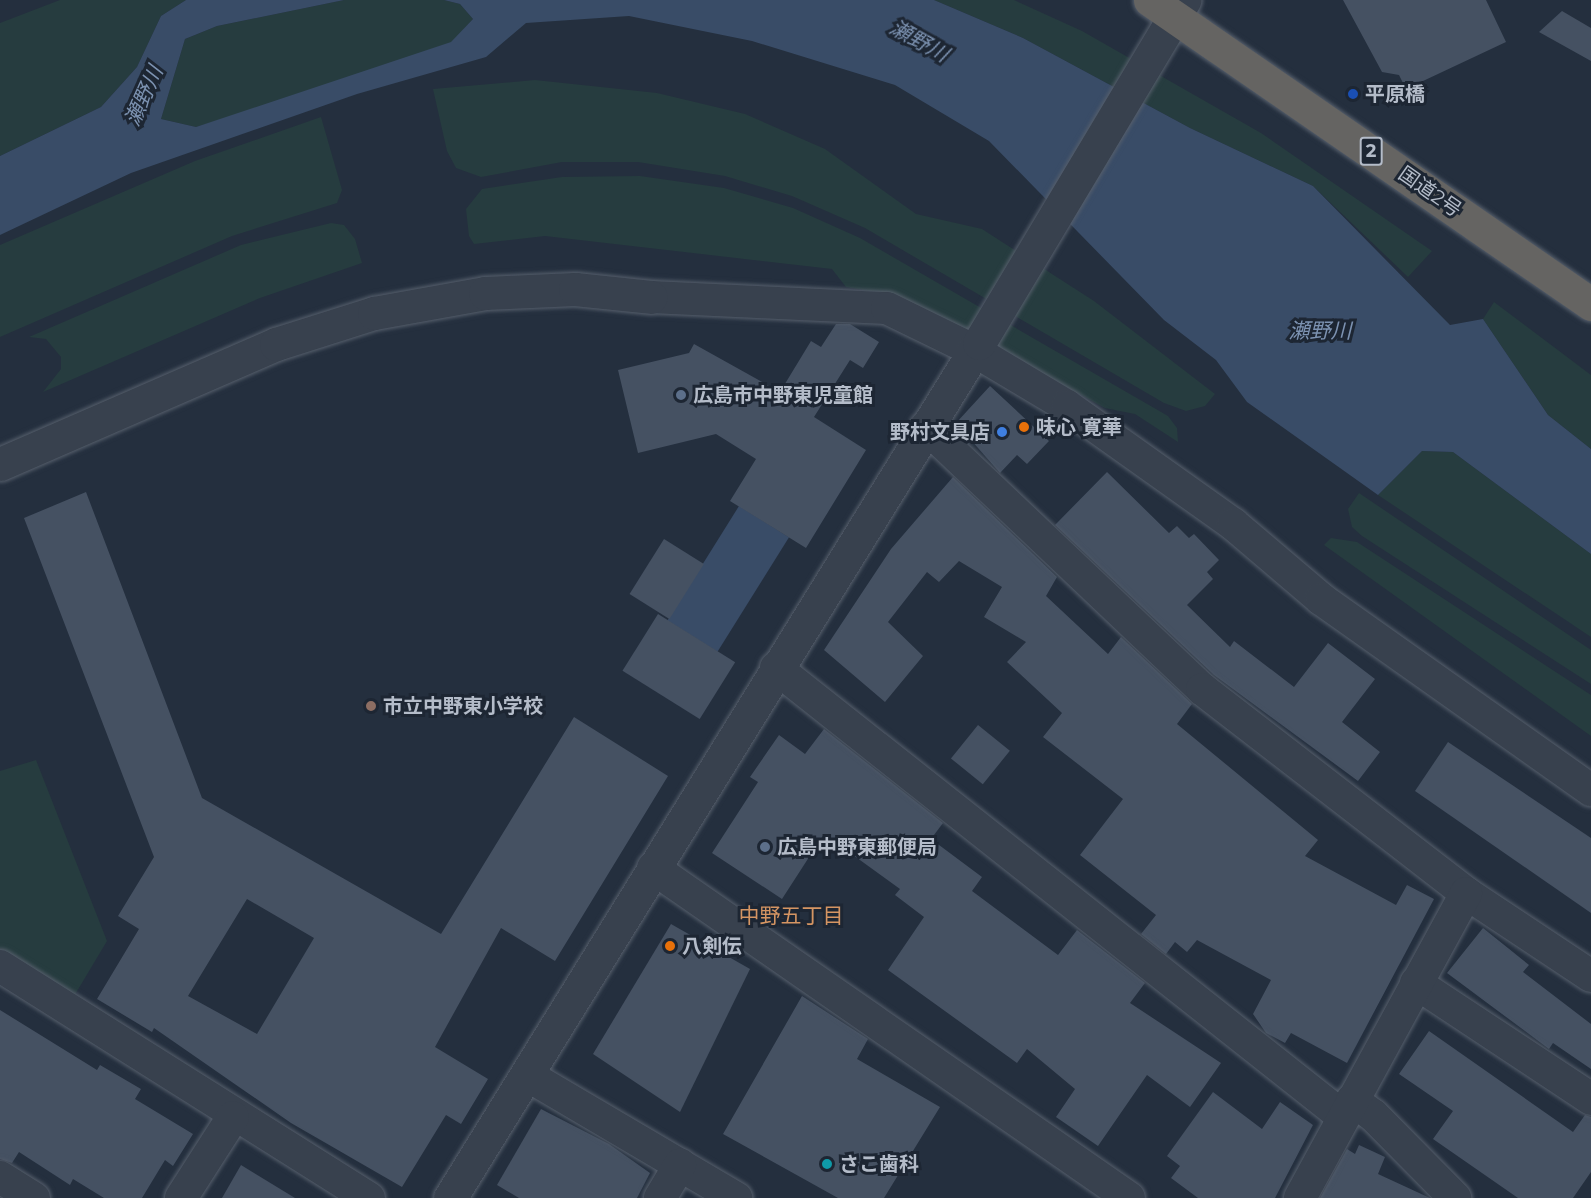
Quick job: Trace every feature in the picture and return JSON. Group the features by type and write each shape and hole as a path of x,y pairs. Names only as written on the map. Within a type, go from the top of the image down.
{"highway":[{"name":"国道2号","path":"1170,4 1591,304"}],"street":[{"path":"450,1198 976,347 1151,57 1170,4"},
{"path":"0,464 276,344 374,313 485,293 575,289 651,297 887,308 976,347 1067,406 1233,524 1321,599 1591,790"},
{"path":"926,427 1202,689 1466,893 1591,976"},
{"path":"776,668 1347,1108 1373,1115 1441,1193"},
{"path":"653,868 1130,1198"},
{"path":"1300,1198 1466,893"},
{"path":"0,966 233,1117 369,1198"},
{"path":"1416,983 1591,1098"},
{"path":"527,1075 736,1198"},
{"path":"181,1198 233,1117"},
{"path":"660,1198 680,1165"},
{"path":"0,1177 34,1198"}],"green space":[{"path":"60,0 186,0 161,16 137,67 101,107 0,156 0,23"},
{"path":"344,0 444,0 460,4 473,19 452,42 294,98 196,127 161,119 185,39 217,26"},
{"path":"934,0 1014,0 1082,31 1261,133 1432,251 1408,277 1313,186 1190,128 1023,38"},
{"path":"535,80 657,93 745,114 825,149 916,214 982,229 1094,301 1215,394 1205,406 1186,411 1164,403 865,228 792,196 725,176 638,162 562,162 481,177 456,168 447,151 433,89"},
{"path":"321,117 342,190 337,203 232,236 0,337 0,245 195,161"},
{"path":"640,176 724,188 793,208 860,238 1168,416 1177,428 1178,442 1135,414 1105,408 931,313 887,294 846,287 832,269 545,236 474,244 469,236 466,209 482,189 562,177"},
{"path":"331,223 344,225 355,239 362,263 260,298 43,392 61,369 61,357 46,339 29,337 241,245"},
{"path":"1494,302 1591,375 1591,449 1548,415 1483,319"},
{"path":"1422,451 1453,452 1591,554 1591,637 1378,495"},
{"path":"1359,493 1591,650 1591,684 1362,536 1352,527 1348,509"},
{"path":"1331,538 1357,542 1591,695 1591,736 1324,545"},
{"path":"36,760 107,941 73,998 0,954 0,771"}],"water":[{"name":"瀬野川","path":"186,0 344,0 217,26 185,39 161,119 196,127 451,42 473,19 460,4 444,0 934,0 1023,38 1190,128 1313,186 1450,325 1483,319 1548,415 1591,449 1591,554 1453,452 1422,451 1378,495 1247,402 1216,360 1164,320 989,141 895,85 752,41 629,16 526,23 486,57 357,94 131,173 0,235 0,156 101,107 137,67 161,16"},
{"path":"739,506 789,537 717,652 667,620"}],"building":[{"path":"1343,0 1486,0 1506,42 1406,89 1399,75 1382,72"},
{"path":"1562,11 1591,28 1591,61 1539,32"},
{"path":"836,324 850,324 879,342 863,368 850,360 814,417 866,450 806,548 730,501 756,459 716,434 638,453 618,370 689,353 694,344 780,392 811,341 821,347"},
{"name":"野村文具店","path":"990,386 1049,441 1027,464 1017,455 1000,473 956,423"},
{"path":"1107,472 1169,533 1177,526 1189,538 1194,534 1219,560 1207,572 1213,579 1187,605 1230,647 1234,641 1294,687 1328,643 1375,679 1342,722 1380,752 1358,781 1214,675 1055,525"},
{"path":"953,477 1057,577 1046,596 1108,654 1121,637 1192,704 1177,724 1318,840 1305,856 1396,905 1407,885 1434,899 1347,1063 1291,1033 1285,1043 1266,1033 1253,1014 1271,980 1197,940 1187,952 1175,942 1166,954 1141,934 1156,915 1080,855 1123,799 1043,737 1062,713 1007,662 1026,642 984,617 1002,587 959,561 939,582 927,572 888,622 923,656 885,702 824,650 891,549"},
{"path":"86,492 202,798 441,934 574,717 668,776 555,961 501,928 435,1047 488,1079 461,1124 446,1115 402,1187 291,1123 154,1028 152,1032 97,999 139,929 118,916 154,857 24,518","holes":["247,899 314,938 257,1034 188,996"]},
{"path":"664,539 704,564 669,619 630,594"},
{"path":"658,614 735,662 700,719 622,671"},
{"path":"978,725 1010,751 983,784 951,758"},
{"path":"824,729 943,823 931,839 982,877 972,891 1058,955 1077,930 1145,983 1130,1003 1221,1063 1190,1107 1147,1075 1098,1146 1056,1117 1075,1089 1027,1049 1017,1063 888,970 924,917 895,895 900,889 824,834 782,899 712,853 758,782 750,777 779,735 805,754"},
{"path":"1448,742 1591,838 1591,913 1415,791"},
{"path":"671,924 750,969 680,1112 593,1054"},
{"path":"1483,928 1529,965 1523,972 1591,1024 1591,1069 1553,1043 1549,1049 1447,973"},
{"path":"802,996 868,1039 857,1059 940,1107 884,1198 838,1198 723,1134"},
{"path":"0,1010 97,1070 100,1065 141,1089 135,1099 193,1134 173,1166 165,1160 142,1198 104,1198 73,1179 70,1185 19,1152 12,1163 0,1159"},
{"path":"1429,1031 1573,1132 1585,1115 1591,1117 1591,1172 1573,1198 1518,1198 1433,1139 1453,1111 1399,1074"},
{"path":"1213,1092 1262,1129 1280,1102 1313,1125 1275,1198 1198,1198 1171,1178 1180,1166 1167,1156"},
{"path":"541,1109 609,1144 650,1173 637,1198 519,1198 497,1185"},
{"path":"1359,1145 1385,1157 1378,1174 1430,1198 1320,1198 1347,1149 1355,1154"},
{"path":"241,1165 295,1198 222,1198"}],"place":[{"name":"平原橋","path":"1353,94"},
{"name":"広島市中野東児童館","path":"681,395"},
{"name":"味心 寛華","path":"1024,427"},
{"name":"野村文具店","path":"1002,432"},
{"name":"市立中野東小学校","path":"371,706"},
{"name":"広島中野東郵便局","path":"765,847"},
{"name":"八剣伝","path":"670,946"},
{"name":"さこ歯科","path":"827,1164"}],"district":[{"name":"中野五丁目","path":"791,916"}]}
